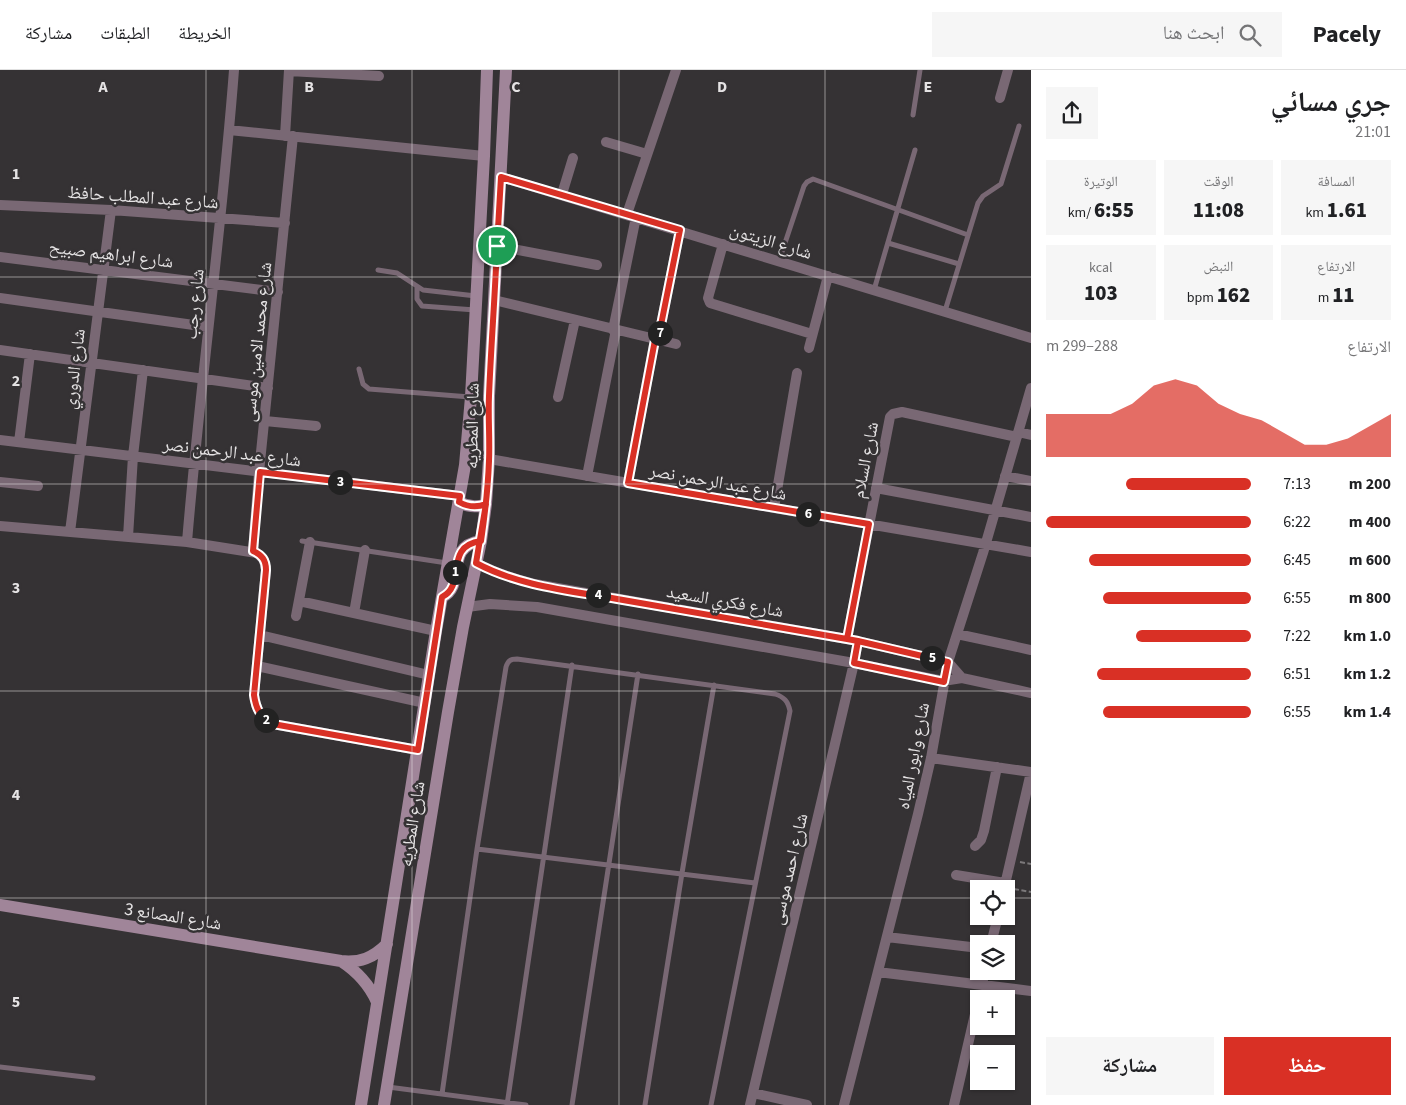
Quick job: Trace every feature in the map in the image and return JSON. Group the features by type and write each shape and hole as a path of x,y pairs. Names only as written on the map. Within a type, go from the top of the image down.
{"main road":[{"name":"شارع المطريه","path":"361,1105 447,563 465,465 476,310 487,70"},
{"name":"شارع المطريه","path":"384,1105 448,712 481,541 486,504 489,460 489,396 506,70"},
{"path":"460,499 469,506 486,504"},
{"path":"442,597 449,592 453,585 461,552 469,544 481,541"},
{"name":"شارع المصانع 3","path":"0,905 341,961 361,961 380,951 387,944"},
{"name":"شارع المصانع 3","path":"341,961 359,974 367,983 377,1002"}],"street":[{"name":"شارع رجب","path":"187,542 193,463 234,70"},
{"path":"587,476 615,330 631,216 647,154 676,70"},
{"path":"1000,98 1008,70"},
{"path":"289,71 379,76"},
{"name":"شارع محمد الامين موسى","path":"253,551 285,223 289,136 289,71"},
{"path":"229,130 484,156"},
{"path":"606,142 647,154"},
{"path":"562,194 573,158"},
{"name":"شارع الزيتون","path":"501,177 1031,338"},
{"name":"شارع عبد المطلب حافظ","path":"0,205 111,210 285,223"},
{"name":"شارع الدوري","path":"70,532 111,210"},
{"path":"628,483 680,230"},
{"path":"723,244 708,298 710,303 812,334"},
{"path":"497,246 597,265"},
{"name":"شارع ابراهيم صبيح","path":"0,257 278,292"},
{"path":"809,348 828,276"},
{"path":"0,298 208,328"},
{"path":"494,300 676,344"},
{"path":"558,397 575,320"},
{"path":"0,350 268,388"},
{"path":"19,442 30,354"},
{"path":"128,537 133,456 143,370"},
{"path":"774,508 797,373"},
{"name":"شارع وابور المياه","path":"844,1105 931,758 948,662 986,544 1031,388"},
{"name":"شارع السلام","path":"847,639 889,421 893,414 897,412 1017,435"},
{"path":"265,420 316,426"},
{"path":"1017,435 1031,435"},
{"name":"شارع عبد الرحمن نصر","path":"0,440 193,463 460,499"},
{"name":"شارع عبد الرحمن نصر","path":"489,460 1031,552"},
{"path":"1005,476 1031,481"},
{"path":"0,482 38,486"},
{"path":"876,488 1031,517"},
{"path":"0,526 187,542 253,551 262,556 266,565 254,695 259,713 265,720 273,724 418,750"},
{"path":"296,616 306,541"},
{"path":"354,613 365,550"},
{"name":"شارع فكري السعيد","path":"476,563 493,572 536,584 858,641 948,662"},
{"path":"299,601 436,631"},
{"path":"467,607 490,604 537,607 854,663 944,682 962,678 1031,693"},
{"path":"957,634 1031,650"},
{"path":"260,636 430,675"},
{"name":"شارع احمد موسى","path":"750,1105 858,641"},
{"path":"948,662 962,678"},
{"path":"257,666 425,704"},
{"path":"931,758 1031,772 1005,880"},
{"path":"975,846 981,840 984,831 997,767"},
{"path":"956,875 978,880"},
{"path":"887,937 970,947"},
{"path":"878,972 1031,991"},
{"path":"954,1105 983,980"},
{"path":"753,1093 807,1105"}],"lane":[{"path":"914,116 920,70"},
{"path":"945,311 978,203 983,196 1001,184 1020,126"},
{"path":"874,290 915,150"},
{"path":"779,261 804,186 813,179 968,235"},
{"path":"888,243 959,264"},
{"path":"378,270 397,273 423,290 476,296"},
{"path":"417,287 417,299 422,306 476,310"},
{"path":"359,369 363,384 369,389 471,397"},
{"path":"306,541 447,563"},
{"path":"442,1094 477,849 508,662 512,659 517,659 775,694 783,696 788,703 790,711 711,1105"},
{"path":"507,1104 572,665"},
{"path":"572,1105 638,674"},
{"path":"644,1105 714,686"},
{"path":"477,849 755,882"},
{"path":"0,1067 92,1078"},
{"path":"387,1087 526,1105"}],"path":[{"path":"1015,888 1031,892"}],"route":[{"path":"497,246 489,396 489,460 487,494 486,504 484,522 481,541 469,544 461,552 458,557 453,585 449,592 442,597 418,750 273,724 265,720 255,704 254,695 266,570 262,556 253,551 260,472 460,496 459,502 464,505 475,507 486,504 481,541 476,563 493,572 536,584 858,641 948,662 944,682 854,663 858,641 847,639 869,524 628,483 655,340 658,340 680,230 501,177 497,246"}]}
